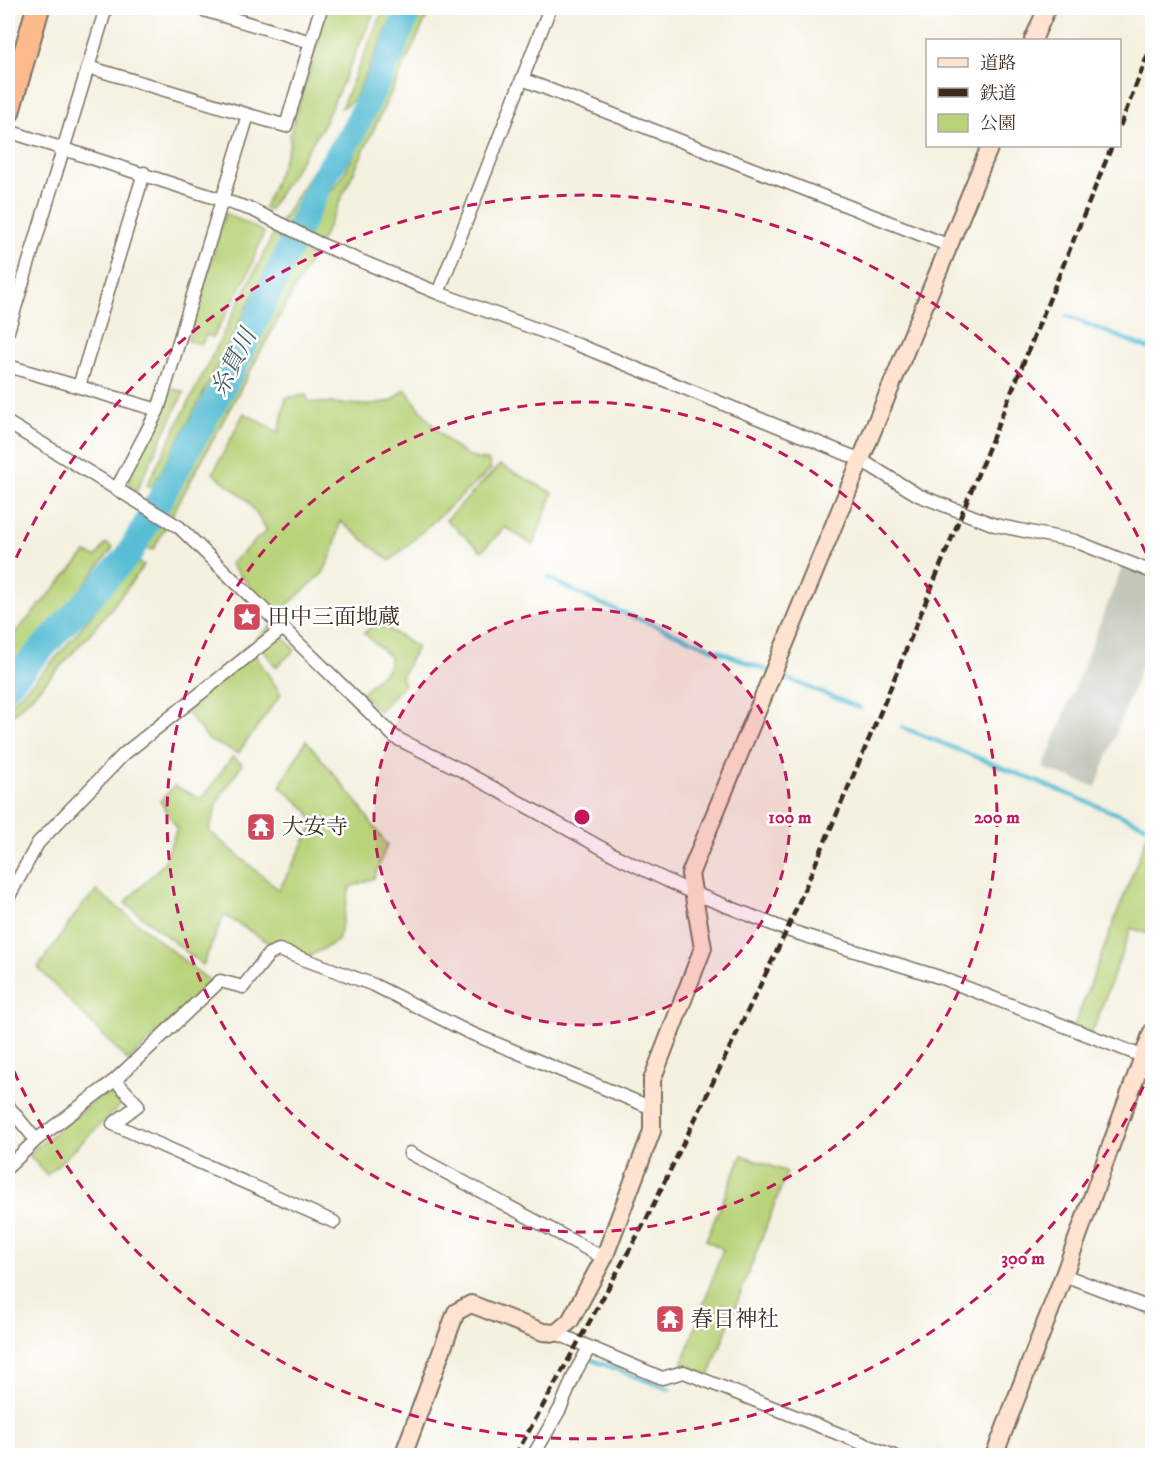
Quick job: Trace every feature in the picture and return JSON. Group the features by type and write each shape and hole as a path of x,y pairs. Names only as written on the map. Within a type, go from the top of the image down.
{"highway":[{"path":"8,112 38,8"}],"street":[{"path":"8,331 106,8"},
{"path":"197,8 311,42"},
{"path":"88,67 286,126 321,8"},
{"path":"438,293 550,8"},
{"path":"1033,39 1047,8"},
{"path":"522,79 950,246"},
{"path":"117,488 158,410 248,115"},
{"path":"8,131 223,199 274,220 320,244 438,293 566,340 861,460 918,495 995,525 1075,541 1152,572"},
{"path":"556,1333 570,1320 604,1258 652,1131 652,1080 704,948 691,892 690,874 990,147"},
{"path":"79,386 144,173"},
{"path":"8,366 158,410"},
{"path":"8,423 179,526 396,738 461,770 618,857 691,892 788,930 939,977 1148,1058"},
{"path":"8,898 38,843 124,754 283,628"},
{"path":"8,1167 36,1140 115,1080 220,981 243,987 269,954 279,950 374,985 468,1032 652,1108"},
{"path":"994,1455 1148,1058 1152,1032"},
{"path":"115,1080 138,1105 113,1124 334,1222"},
{"path":"8,1106 36,1140"},
{"path":"410,1153 604,1258"},
{"path":"1064,1275 1152,1309"},
{"path":"403,1455 456,1312 471,1304 543,1332 556,1333 662,1378 684,1372 894,1455"},
{"path":"533,1455 560,1409 589,1348"}],"shaded area":[{"path":"1123,565 1152,576 1152,637 1096,787 1043,768"}],"green space":[{"path":"328,8 376,8 323,126 269,210 264,208 290,145 290,134"},
{"path":"384,8 397,8 354,100 341,108"},
{"path":"420,8 431,8 325,233 153,550 144,547 225,403 271,302 327,196 342,177 364,136"},
{"path":"314,168 324,168 278,246 174,449 151,488 147,485 274,233"},
{"path":"225,213 264,232 248,274 213,337 206,335 202,344 188,341"},
{"path":"161,386 184,392 136,492 130,488 128,479"},
{"path":"405,389 431,423 452,445 475,459 488,460 491,469 390,561 340,521 333,552 323,573 276,615 230,564 267,530 247,500 213,473 244,413 279,432 286,398 306,395 309,402 365,405 392,401"},
{"path":"500,465 553,493 533,545 505,527 482,551 446,520"},
{"path":"106,543 113,548 45,635 15,666 8,660 8,641 86,553 96,557"},
{"path":"133,558 144,565 113,606 45,683 8,719 8,705 43,672 75,636"},
{"path":"377,622 417,647 401,678 404,684 379,712 361,693 388,668 390,657 364,633"},
{"path":"272,625 295,650 276,667 255,639"},
{"path":"248,644 281,694 238,753 210,741 185,711"},
{"path":"306,740 356,801 387,845 374,878 350,887 338,941 310,956 271,944 224,915 203,965 125,903 164,863 177,828 160,801 174,786 202,799 232,757 242,764 219,799 209,831 279,890 314,824 308,811 280,786"},
{"path":"1150,828 1152,829 1152,935 1131,928 1092,1033 1074,1026"},
{"path":"97,891 211,982 128,1061 38,968 80,908"},
{"path":"108,1090 116,1090 125,1101 47,1175 28,1154"},
{"path":"742,1155 787,1172 709,1376 682,1365 723,1249 706,1240"}],"waterway":[{"name":"糸貫川","path":"8,685 128,556 232,371 322,179 351,136 390,56 410,8"},
{"path":"1067,316 1152,350"},
{"path":"549,578 594,601 860,708"},
{"path":"902,727 1152,828"},
{"path":"592,1360 669,1389"}],"railway":[{"path":"1121,123 1152,44"},
{"path":"515,1456 646,1220 787,930 881,711 1112,147"}],"place":[{"name":"田中三面地蔵","path":"247,617"},
{"name":"大安寺","path":"261,827"},
{"name":"春日神社","path":"670,1319"}]}
